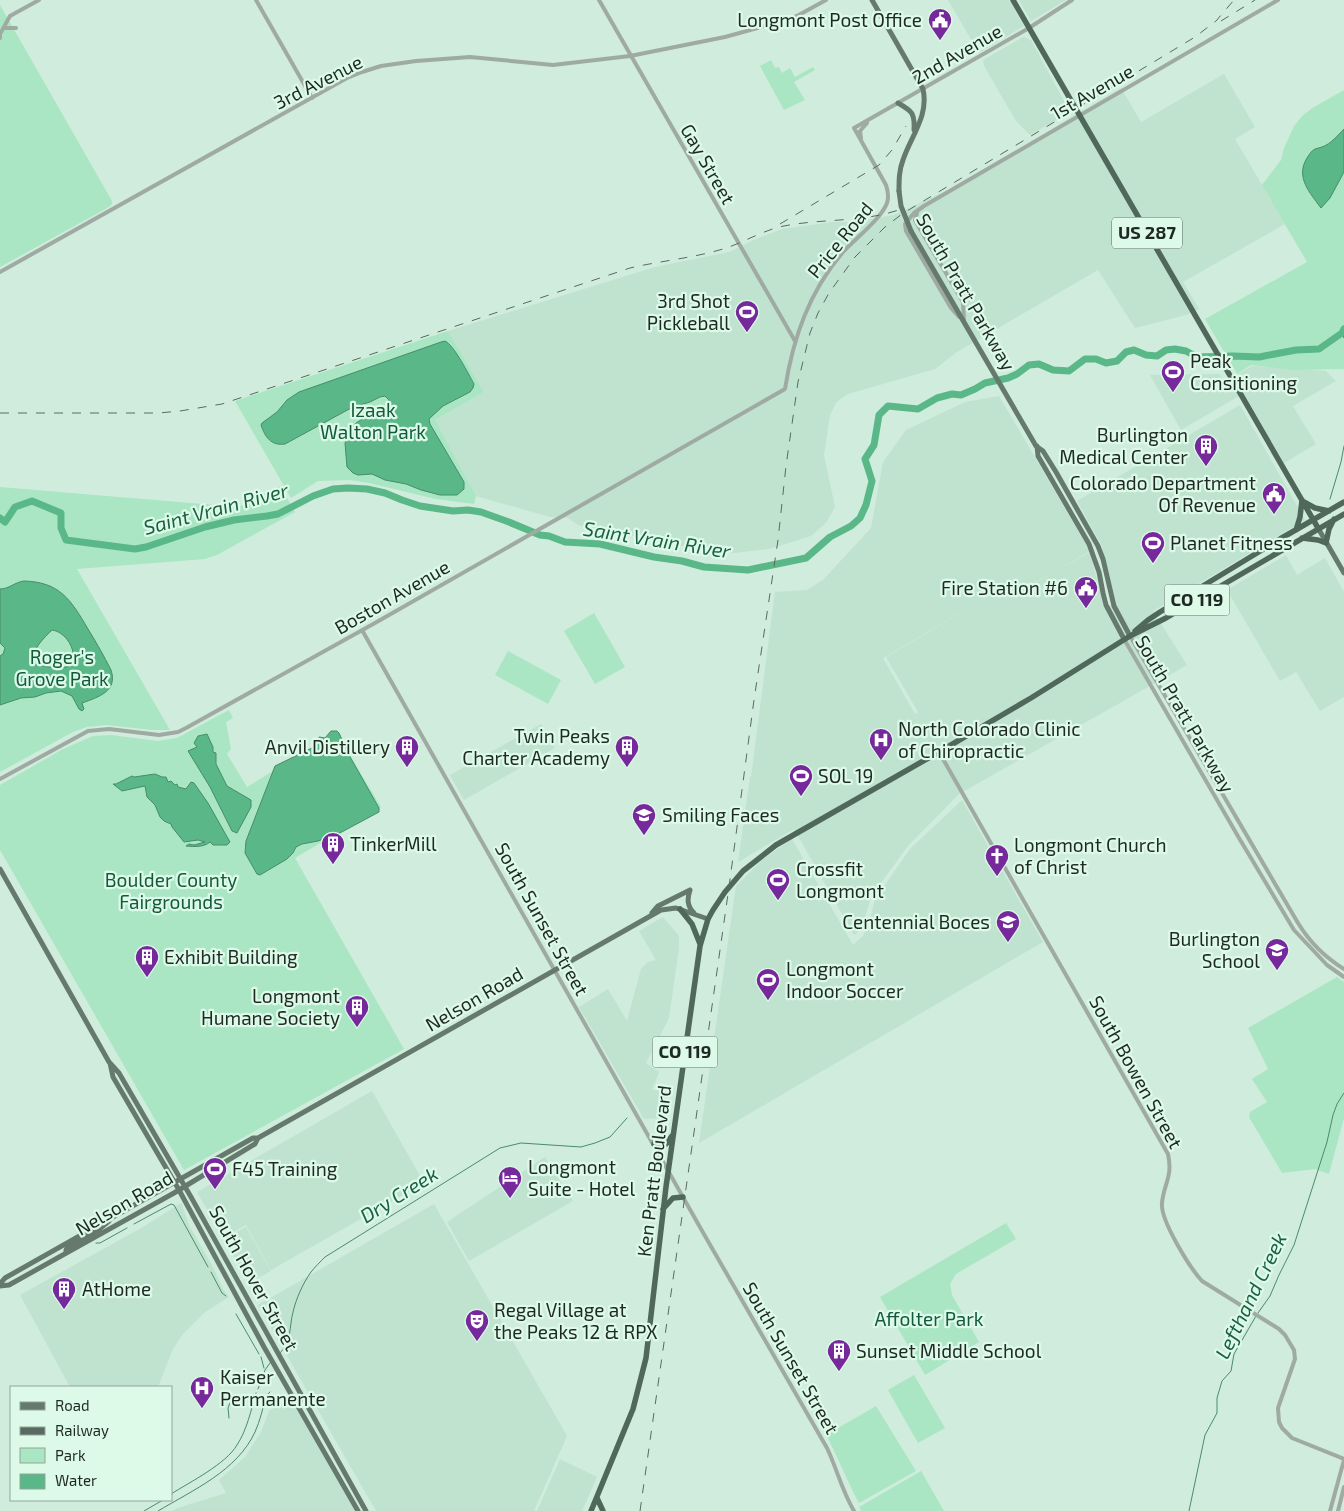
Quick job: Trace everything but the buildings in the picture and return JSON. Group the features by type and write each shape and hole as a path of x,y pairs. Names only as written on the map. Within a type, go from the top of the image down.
{"highway":[{"name":"US 287","path":"1013,0 1318,528"},
{"path":"1296,530 1300,519 1302,500 1315,508 1329,511"},
{"name":"CO 119","path":"1313,520 1344,502"},
{"name":"CO 119","path":"1318,528 1344,514"},
{"path":"1302,538 1326,543 1329,529 1334,519"},
{"name":"Ken Pratt Boulevard","path":"1127,637 1148,620 1313,520"},
{"name":"Ken Pratt Boulevard","path":"591,1511 625,1430 642,1376 650,1330 668,1170 700,946 708,920 718,900 744,871 763,854 793,835 1031,698 1127,637 1166,618 1318,528"},
{"path":"680,909 692,924 700,946"},
{"path":"654,1144 659,1146 666,1144 673,1134"},
{"path":"663,1209 673,1198 683,1197"},
{"path":"597,1498 604,1511"}],"main road":[{"path":"872,0 923,89"},
{"name":"South Pratt Parkway","path":"923,89 924,111 900,170 899,191 901,206 912,231 1036,446 1043,452 1056,472 1098,546 1114,606 1127,637"},
{"path":"898,103 908,108 913,114 914,133"},
{"name":"US 287","path":"1318,528 1344,573"},
{"name":"South Hover Street","path":"0,870 109,1062 119,1073 185,1186 366,1511"},
{"path":"647,917 658,906 690,890 688,903 696,915"},
{"name":"Nelson Road","path":"0,1286 5,1278 180,1178 253,1138 258,1138 647,917 666,908 680,909 708,920"},
{"name":"South Hover Street","path":"109,1062 113,1077 174,1182 271,1360 358,1511"},
{"path":"121,1091 127,1087"},
{"name":"Nelson Road","path":"0,1286 8,1285 185,1186 255,1144 258,1138"},
{"path":"66,1253 67,1248 100,1229 112,1217"}],"street":[{"path":"0,38 0,34 10,16 39,0"},
{"path":"256,0 312,98"},
{"name":"Gay Street","path":"599,0 795,341"},
{"name":"3rd Avenue","path":"0,272 354,75 381,66 405,62 470,57 553,65 630,56 719,38 784,21 796,17 826,0"},
{"name":"2nd Avenue","path":"863,145 854,128 1029,28 1072,0"},
{"name":"1st Avenue","path":"964,320 951,308 906,231 904,227 906,221 919,209 1278,0"},
{"path":"5,28 16,28"},
{"path":"863,145 860,131 871,119"},
{"name":"Price Road","path":"785,389 795,341 805,313 822,281 842,253 879,215 887,203 886,185 863,145"},
{"path":"919,209 915,220 963,302 964,320"},
{"name":"Boston Avenue","path":"0,779 88,732 109,730 159,736 178,732 251,693 785,389"},
{"name":"South Sunset Street","path":"362,630 826,1448 846,1498 854,1511"},
{"name":"South Pratt Parkway","path":"1127,637 1206,763 1250,843 1304,934 1344,969"},
{"name":"South Pratt Parkway","path":"1127,637 1294,930 1327,965 1344,977"},
{"name":"South Bowen Street","path":"939,752 1168,1154 1170,1170 1162,1212 1197,1276 1279,1329 1291,1343 1295,1359 1278,1408 1282,1428 1292,1438 1344,1460"},
{"name":"South Sunset Street","path":"687,1204 697,1222"},
{"path":"1330,1511 1344,1460"},
{"path":"1338,1511 1344,1487"}],"shaded area":[{"path":"948,0 1009,0 1024,26 979,53"},
{"path":"1019,0 1066,0 1031,21"},
{"path":"1023,37 1031,40 1070,112 1030,135 1016,121 984,66 983,60"},
{"path":"1224,74 1255,127 1235,139 1285,224 1183,282 1199,309 1186,315 1135,328 1098,270 957,352 935,369 848,394 836,403 830,415 824,455 835,507 826,523 811,536 769,549 734,553 700,550 578,525 568,518 550,517 476,496 435,420 484,392 448,331 655,267 729,252 782,229 833,222 853,222 894,215 950,189 1121,88 1141,122"},
{"path":"1252,366 1326,371 1336,381 1293,406 1316,444 1284,463 1244,393 1181,430 1150,375 1219,374 1224,382"},
{"path":"999,396 1090,551 1056,571 1090,552 1104,608 1116,602 1102,546 1077,501 1240,405 1305,520 1153,611 1187,665 959,794 907,847 871,897 864,920 858,932 854,935 794,829 738,862 750,777 783,781 751,777 775,592 807,590 823,580 871,528 883,462 906,430 965,402","holes":["1031,572 886,657 918,712 915,714 883,658"]},
{"path":"1286,555 1297,575 1325,558 1344,592 1344,697 1320,711 1296,672 1280,681 1227,590"},
{"path":"541,724 555,748 464,800 450,775"},
{"path":"962,800 1043,942 699,1143 736,886 762,860 792,839 853,945 863,936 869,923 875,899 910,849"},
{"path":"663,917 679,936 679,948 669,1018 646,1063 659,1072 652,1090 667,1091 664,1118 644,1119 579,1007 608,989 627,1021 641,969 648,962 656,960 639,931"},
{"path":"372,1091 424,1183 271,1270 246,1225 223,1238 197,1192"},
{"path":"545,1157 573,1201 469,1261 447,1222"},
{"path":"181,1203 190,1227 229,1297 205,1312 183,1334 173,1349 158,1386 69,1386 20,1295 143,1227"},
{"path":"434,1204 567,1436 534,1511 376,1511 258,1305"},
{"path":"246,1227 271,1271 249,1283 224,1239"},
{"path":"292,1397 358,1511 172,1511 226,1493 219,1480 245,1457 261,1432 269,1411"},
{"path":"560,1459 597,1477 582,1511 537,1511"}],"green space":[{"path":"0,5 112,204 0,267"},
{"path":"771,60 775,68 779,67 782,73 790,68 795,77 813,67 815,70 794,82 805,100 784,110 760,66"},
{"path":"1344,90 1344,369 1295,370 1251,365 1237,374 1205,319 1307,262 1262,185 1281,160 1294,126 1303,115"},
{"name":"Izaak Walton Park","path":"448,331 484,392 435,420 476,496 474,504 436,499 350,480 318,481 291,498 235,401"},
{"name":"Roger's Grove Park","path":"280,486 295,512 217,555 205,559 77,569 170,730 106,725 87,727 73,732 0,772 0,487 239,507"},
{"path":"594,613 625,667 595,684 564,631"},
{"path":"508,651 561,680 548,704 495,675"},
{"name":"Boulder County Fairgrounds","path":"229,710 233,718 226,722 231,749 227,754 247,787 336,732 381,807 295,858 404,1049 184,1170 0,850 0,785 63,749 93,736 111,735 158,741 177,738"},
{"path":"1337,977 1344,982 1344,1118 1329,1174 1315,1169 1282,1173 1249,1117 1250,1112 1267,1102 1252,1079 1268,1069 1248,1028"},
{"name":"Affolter Park","path":"1006,1223 1016,1239 956,1274 950,1284 952,1295 979,1342 925,1375 880,1297"},
{"path":"914,1375 945,1428 918,1443 888,1390"},
{"path":"876,1406 916,1471 859,1503 826,1435"},
{"path":"921,1471 944,1511 861,1511 859,1507"}],"water":[{"path":"1344,129 1344,172 1330,198 1321,208 1305,185 1303,178 1304,165 1312,151 1328,144"},
{"name":"Izaak Walton Park","path":"445,341 457,354 474,384 470,392 443,406 429,419 430,424 464,482 464,489 457,495 440,495 406,484 385,480 372,474 358,475 347,467 345,443 351,429 356,423 367,416 381,414 386,411 389,400 385,396 353,407 285,444 272,442 264,433 262,423 277,412 287,400 299,392"},
{"path":"21,582 36,582 47,585 63,594 76,609 111,670 112,683 109,688 106,692 82,703 84,709 82,711 72,696 61,691 21,698 0,705 0,656 5,648 0,643 0,589","holes":["52,630 59,632 72,648 73,660 70,664 66,667 56,668 38,666 32,662 36,648 42,640"]},
{"path":"331,731 339,733 349,755 379,808 379,812 338,834 296,847 287,859 260,875 257,874 245,853 246,841 275,766 312,748 316,745 315,742 319,740 319,737 325,738"},
{"path":"207,734 213,747 213,752 216,753 216,764 227,786 251,800 251,807 237,833 232,831 210,787 188,751 197,747 194,743 198,736"},
{"path":"155,774 166,777 168,782 171,781 175,785 177,784 178,787 186,789 191,782 194,783 208,803 230,842 227,845 213,845 210,842 199,846 186,846 205,842 198,840 184,842 171,824 160,817 155,805 147,797 145,786 122,791 113,784 132,776"}],"waterway":[{"name":"Saint Vrain River","path":"0,518 5,522 15,507 32,501 61,513 61,528 66,540 135,549 205,527 234,520 278,514 313,496 333,489 367,489 385,493 420,506 453,511 468,510 481,512 540,535 565,542 600,544 704,567 748,570 806,558 830,537 851,526 860,518 866,505 872,481 865,459 874,445 879,415 888,406 918,409 937,398 952,394 961,395 985,383 1008,378 1029,365 1039,364 1053,370 1069,371 1085,359 1096,359 1106,363 1117,361 1126,352 1134,350 1146,355 1157,356 1166,350 1175,349 1186,351 1197,357 1259,357 1296,350 1319,349 1342,333 1344,329"},
{"name":"Dry Creek","path":"1342,333 1344,338"},
{"name":"Dry Creek","path":"1330,499 1344,446"},
{"name":"Lefthand Creek","path":"1258,1313 1270,1296 1294,1245 1327,1142 1333,1115 1344,1093"},
{"name":"Dry Creek","path":"280,1353 287,1344 293,1312 300,1291 311,1272 325,1257 500,1148 521,1143 581,1147 610,1137 627,1118"},
{"path":"134,1224 171,1204 174,1205 208,1267"},
{"path":"96,1243 100,1243 127,1228"},
{"path":"211,1272 222,1293 226,1296"},
{"path":"236,1314 259,1354"},
{"name":"Lefthand Creek","path":"1189,1511 1205,1435 1217,1413 1217,1398 1222,1381 1231,1371 1234,1354 1256,1316"},
{"path":"261,1357 264,1368"},
{"name":"Dry Creek","path":"258,1389 265,1370 270,1363"},
{"path":"158,1511 213,1478 237,1458 255,1432 266,1396 270,1392"},
{"name":"Dry Creek","path":"172,1493 207,1472 232,1452 243,1433 256,1393"},
{"path":"229,1418 228,1408 232,1398"},
{"name":"Dry Creek","path":"144,1511 161,1501"}],"railway":[{"path":"640,1511 778,540 798,382 810,333 829,293 855,257 885,227 902,214 1195,37 1216,21 1234,0"},
{"path":"1221,21 1255,0"},
{"path":"780,224 879,165 892,150 906,126"},
{"path":"0,413 159,413 222,404 630,268 712,252 768,230 784,226 875,216 904,208"}],"place":[{"name":"Longmont Post Office","path":"940,41"},
{"name":"3rd Shot Pickleball","path":"747,333"},
{"name":"Peak Consitioning","path":"1173,393"},
{"name":"Burlington Medical Center","path":"1206,467"},
{"name":"Colorado Department Of Revenue","path":"1274,515"},
{"name":"Planet Fitness","path":"1153,564"},
{"name":"Fire Station #6","path":"1086,609"},
{"name":"North Colorado Clinic of Chiropractic","path":"881,761"},
{"name":"Anvil Distillery","path":"407,768"},
{"name":"Twin Peaks Charter Academy","path":"627,768"},
{"name":"SOL 19","path":"801,797"},
{"name":"Smiling Faces","path":"644,836"},
{"name":"TinkerMill","path":"333,865"},
{"name":"Longmont Church of Christ","path":"997,877"},
{"name":"Crossfit Longmont","path":"778,901"},
{"name":"Centennial Boces","path":"1008,943"},
{"name":"Burlington School","path":"1277,971"},
{"name":"Exhibit Building","path":"147,978"},
{"name":"Longmont Indoor Soccer","path":"768,1001"},
{"name":"Longmont Humane Society","path":"357,1028"},
{"name":"F45 Training","path":"215,1190"},
{"name":"Longmont Suite - Hotel","path":"510,1199"},
{"name":"AtHome","path":"64,1310"},
{"name":"Regal Village at the Peaks 12 & RPX","path":"477,1342"},
{"name":"Sunset Middle School","path":"839,1372"},
{"name":"Kaiser Permanente","path":"202,1409"}]}
